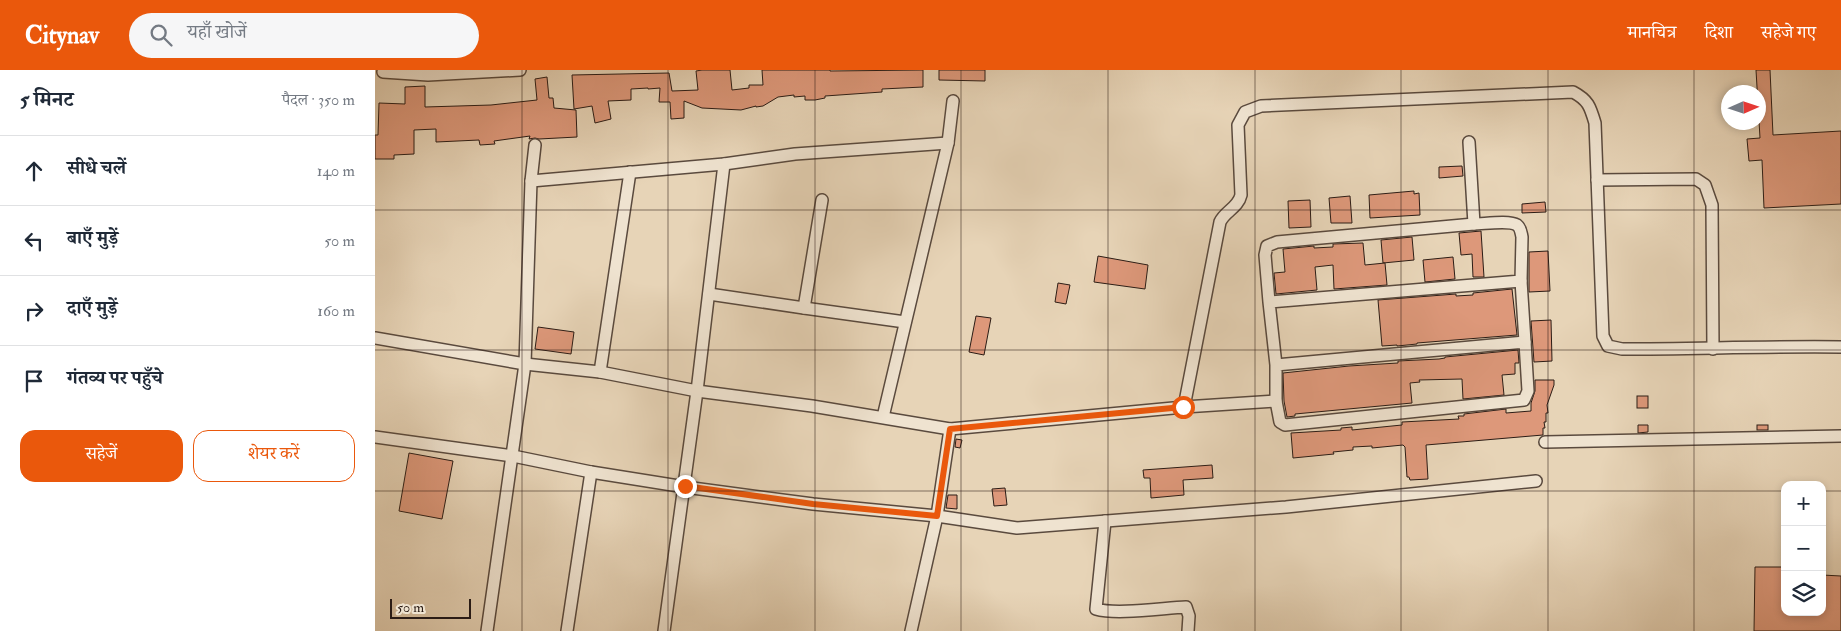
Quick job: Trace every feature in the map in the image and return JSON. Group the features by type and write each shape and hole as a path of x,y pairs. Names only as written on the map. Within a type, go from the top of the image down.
{"street":[{"path":"382,74 428,76 519,70"},
{"path":"1183,407 1220,222 1222,216 1240,201 1238,125 1245,112 1261,106 1573,92 1585,98 1595,123 1603,336 1607,346 1621,349 1713,349 1774,346 1841,346"},
{"path":"883,417 948,143 953,101"},
{"path":"1469,142 1474,224"},
{"path":"531,181 724,164 795,154 948,143"},
{"path":"487,631 525,364 531,181 535,145"},
{"path":"664,631 685,486 724,164"},
{"path":"600,372 630,172"},
{"path":"1597,180 1696,179 1705,185 1712,204 1713,349"},
{"path":"804,308 822,200"},
{"path":"1507,223 1517,225 1521,229 1521,281 1528,391 1524,400 1285,425 1280,422 1265,255 1267,246 1277,242 1474,224 1507,223"},
{"path":"1269,302 1521,281"},
{"path":"709,294 905,322"},
{"path":"375,338 525,364 600,372 697,391 812,406 950,429 1183,407 1277,401"},
{"path":"1276,365 1525,342"},
{"path":"911,631 937,516 950,429"},
{"path":"1545,442 1841,436"},
{"path":"375,437 513,456 591,472 685,486 813,504 937,516 1017,528 1287,507 1536,481"},
{"path":"567,631 591,472"},
{"path":"1105,521 1096,608 1103,611 1116,611 1186,607 1189,616 1188,631"}],"building":[{"path":"730,70 732,90 749,88 749,85 763,85 762,70 923,70 923,87 882,89 882,92 825,96 825,98 815,100 805,100 805,96 794,97 794,95 778,97 763,106 741,110 702,108 684,101 684,118 671,119 670,102 659,102 660,88 631,89 631,100 608,101 611,119 595,123 592,106 574,109 572,75 669,73 672,91 698,90 696,71"},
{"path":"939,70 985,70 985,81 939,80"},
{"path":"1756,70 1770,70 1773,135 1841,131 1841,204 1764,208 1762,160 1749,161 1747,139 1760,138 1760,130 1766,130 1766,85 1757,85"},
{"path":"547,77 549,98 553,98 554,108 576,110 577,137 529,139 530,136 494,141 495,144 480,145 479,140 436,142 436,129 414,130 414,154 394,155 394,159 375,159 375,135 378,135 379,103 405,104 405,87 425,86 425,107 491,105 537,100 535,79"},
{"path":"1462,166 1463,176 1439,178 1439,167"},
{"path":"1414,191 1414,194 1419,193 1420,215 1370,218 1369,195"},
{"path":"1350,196 1352,223 1331,223 1329,198"},
{"path":"1310,200 1311,227 1289,228 1288,201"},
{"path":"1545,202 1546,212 1522,213 1522,204"},
{"path":"1481,231 1484,277 1473,277 1472,254 1461,255 1459,233"},
{"path":"1412,237 1414,260 1383,263 1381,240"},
{"path":"1363,243 1365,265 1385,263 1387,285 1334,289 1333,265 1315,267 1317,290 1276,294 1274,273 1285,272 1283,249 1314,246 1314,248 1333,247 1333,244"},
{"path":"1548,251 1550,291 1529,292 1529,252"},
{"path":"1098,256 1148,265 1145,289 1094,282"},
{"path":"1453,257 1455,279 1425,282 1423,260"},
{"path":"1058,283 1070,285 1066,304 1055,302"},
{"path":"1512,289 1517,335 1382,346 1378,300 1456,294 1456,296 1473,295 1473,293"},
{"path":"976,316 991,318 984,355 969,352"},
{"path":"1551,320 1552,361 1534,362 1531,321"},
{"path":"538,327 574,332 571,354 535,349"},
{"path":"1518,350 1519,363 1515,363 1515,374 1502,375 1504,395 1463,399 1462,379 1419,380 1420,382 1410,383 1412,403 1295,414 1295,416 1287,417 1284,401 1283,373"},
{"path":"1535,380 1554,380 1547,405 1548,413 1546,413 1543,435 1426,445 1428,479 1410,480 1407,477 1405,447 1403,445 1372,448 1372,446 1353,447 1353,450 1333,452 1334,454 1293,458 1291,433 1341,430 1341,428 1352,427 1352,430 1402,425 1402,422 1459,419 1458,416 1464,416 1464,414 1506,409 1506,413 1531,411"},
{"path":"1637,396 1648,396 1648,408 1637,408"},
{"path":"1638,425 1648,425 1648,432 1638,433"},
{"path":"1757,425 1768,425 1768,430 1757,430"},
{"path":"956,439 962,440 960,448 955,447"},
{"path":"409,453 453,461 442,519 399,511"},
{"path":"1212,465 1213,478 1183,480 1184,495 1151,498 1150,478 1144,478 1143,470"},
{"path":"1005,488 1007,505 994,506 992,489"},
{"path":"948,495 957,495 957,509 946,508"},
{"path":"1755,567 1781,567 1781,616 1826,616 1826,575 1841,576 1841,631 1754,631"}],"route":[{"path":"685,486 813,504 937,516 950,429 1183,407"}]}
